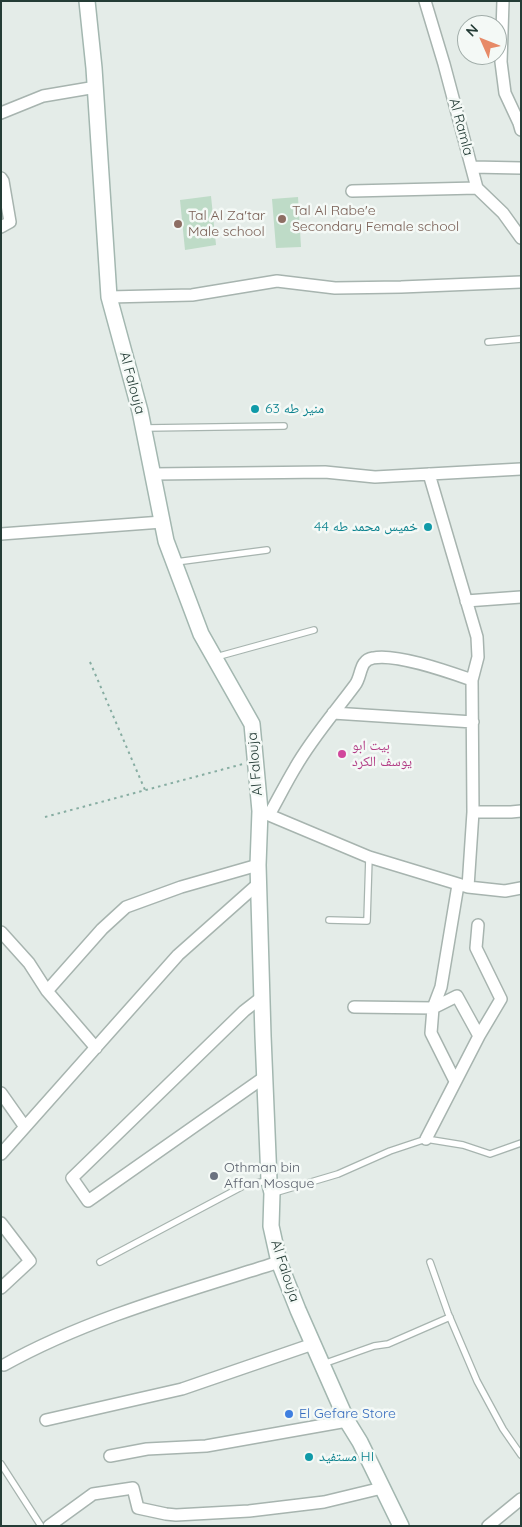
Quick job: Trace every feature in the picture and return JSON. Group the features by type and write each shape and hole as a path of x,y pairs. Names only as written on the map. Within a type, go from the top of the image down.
{"main road":[{"name":"Al Falouja","path":"87,1 96,87 109,297 143,428 166,541 201,634 252,724 255,761 265,813 258,865 271,1226 279,1262 298,1310 347,1421 360,1442 401,1526"}],"street":[{"name":"Al Ramla","path":"425,1 478,188 503,213 521,238"},
{"path":"503,1 501,62 505,93 521,130"},
{"path":"1,113 42,96 96,87"},
{"path":"472,167 521,168"},
{"path":"1,227 10,222 2,180"},
{"path":"352,191 478,188"},
{"path":"109,297 192,295 277,281 335,288 521,282"},
{"path":"153,474 325,472 375,477 521,469"},
{"path":"429,474 477,637 478,657 472,680 473,812 463,886 441,987 433,1008 431,1033 455,1081"},
{"path":"1,534 162,522"},
{"path":"466,601 521,597"},
{"path":"472,680 390,657 371,658 363,664 357,682 333,713 265,813 369,857 463,886 505,891 521,888"},
{"path":"333,713 473,722"},
{"path":"473,812 521,811"},
{"path":"47,991 102,929 126,908 181,887 258,865"},
{"path":"1,1154 178,955 259,883"},
{"path":"426,1139 479,1036 501,999 476,948 478,925"},
{"path":"1,932 30,963 47,991 96,1048"},
{"path":"354,1007 433,1008 457,996 479,1036"},
{"path":"262,997 244,1012 72,1178 88,1201 266,1076"},
{"path":"1,1093 25,1127"},
{"path":"1,1223 30,1261 1,1288"},
{"path":"4,1365 34,1348 79,1329 279,1262"},
{"path":"46,1420 182,1389 314,1344"},
{"path":"110,1456 147,1449 206,1446 347,1421"},
{"path":"49,1526 93,1494 133,1488 138,1508 176,1515 324,1502 382,1488"},
{"path":"488,1526 521,1499"}],"lane":[{"path":"488,342 521,338"},
{"path":"143,428 284,426"},
{"path":"174,563 267,550"},
{"path":"214,658 314,630"},
{"path":"329,920 367,921 369,857"},
{"path":"100,1262 245,1185 270,1187 338,1174 390,1151 426,1139 463,1145 490,1154 521,1143"},
{"path":"430,1262 450,1317 477,1381 503,1428 521,1455"},
{"path":"323,1364 374,1346 388,1344 450,1317"},
{"path":"1,1464 41,1526"}],"path":[{"path":"90,662 145,790"},
{"path":"45,816 255,761"}],"green space":[{"path":"211,196 216,245 185,250 180,200"},
{"path":"298,197 301,247 276,248 272,199"}],"place":[{"name":"Tal Al Rabe'e Secondary Female school","path":"282,219"},
{"name":"Tal Al Za'tar Male school","path":"178,224"},
{"name":"منير طه 63","path":"255,409"},
{"name":"خميس محمد طه 44","path":"428,527"},
{"name":"بيت ابو يوسف الكرد","path":"342,754"},
{"name":"Othman bin Affan Mosque","path":"214,1176"},
{"name":"El Gefare Store","path":"289,1414"},
{"name":"مستفيد HI","path":"309,1457"}]}
